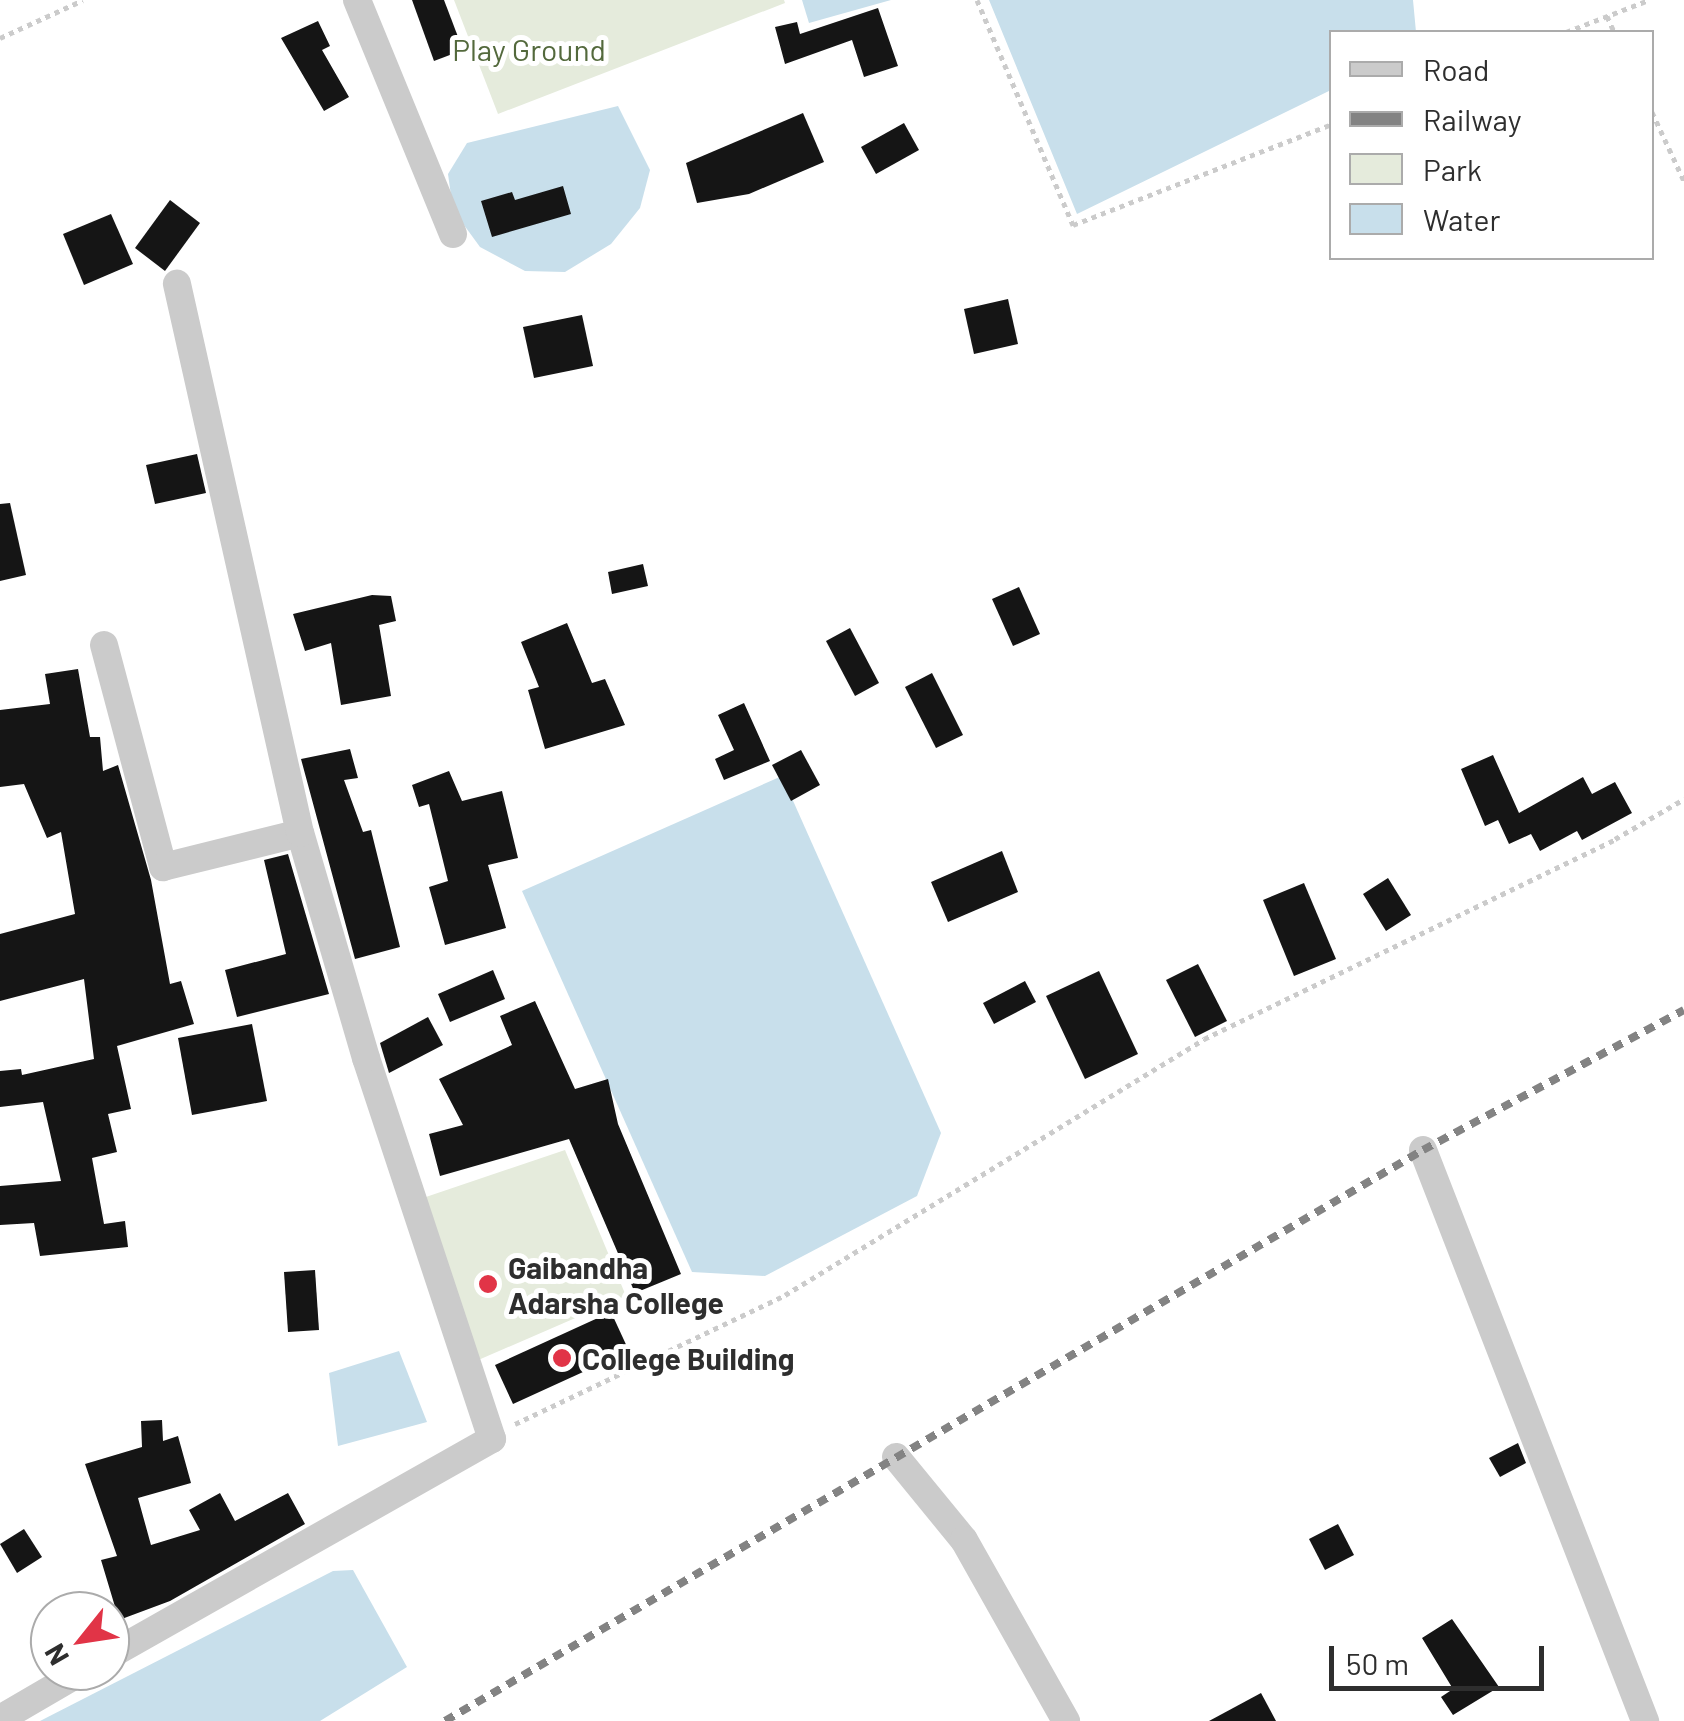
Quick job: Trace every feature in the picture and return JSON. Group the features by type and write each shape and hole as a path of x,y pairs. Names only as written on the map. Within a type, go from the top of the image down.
{"street":[{"path":"357,0 453,234"},
{"path":"130,1644 492,1440 366,1058 300,833 177,284"},
{"path":"104,645 163,867 300,833"},
{"path":"1423,1150 1644,1721"},
{"path":"896,1457 964,1540 1066,1721"},
{"path":"0,1718 47,1691"}],"path":[{"path":"0,38 84,0"},
{"path":"977,0 1073,225 1329,125"},
{"path":"1571,30 1649,0"},
{"path":"1607,16 1613,30"},
{"path":"1654,116 1684,181"},
{"path":"492,1440 785,1295 1204,1039 1615,840 1684,799"}],"green space":[{"name":"Play Ground","path":"454,0 784,0 785,3 498,114"},
{"path":"565,1150 626,1296 476,1361 420,1199"}],"water":[{"path":"802,0 891,0 809,23"},
{"path":"989,0 1413,0 1416,30 1329,30 1329,91 1077,214"},
{"path":"618,106 650,170 640,208 611,244 565,272 525,271 480,247 453,210 448,174 467,143"},
{"path":"782,776 941,1133 917,1196 765,1276 692,1272 522,891"},
{"path":"399,1351 427,1422 338,1446 329,1373"},
{"path":"353,1570 407,1667 320,1721 40,1721 99,1691 130,1691 130,1675 333,1571"}],"building":[{"path":"412,0 444,0 463,50 434,61"},
{"path":"878,8 898,66 864,77 852,40 785,64 775,27 797,22 800,34"},
{"path":"318,21 330,46 322,50 349,97 324,111 281,38"},
{"path":"803,113 824,162 749,194 697,203 686,163"},
{"path":"904,123 919,150 876,174 861,147"},
{"path":"563,186 571,214 492,237 481,201 512,192 515,200"},
{"path":"170,200 200,223 165,271 135,248"},
{"path":"111,214 133,264 84,285 63,234"},
{"path":"1008,299 1018,344 974,354 964,309"},
{"path":"582,315 593,366 534,378 523,327"},
{"path":"197,454 206,493 155,504 146,465"},
{"path":"10,503 26,575 0,581 0,504"},
{"path":"643,564 648,586 612,594 608,572"},
{"path":"1019,587 1040,634 1013,646 992,599"},
{"path":"372,595 391,596 396,621 379,625 391,696 341,705 331,643 305,651 293,614"},
{"path":"567,623 592,683 605,679 625,725 545,749 528,690 539,687 521,642"},
{"path":"850,628 879,683 855,696 826,641"},
{"path":"78,669 90,737 100,737 103,771 118,765 151,880 170,984 181,981 194,1024 117,1046 131,1109 108,1114 117,1152 92,1158 104,1224 125,1221 128,1247 40,1256 34,1223 0,1225 0,1186 61,1181 43,1102 0,1107 0,1071 21,1069 22,1075 94,1059 84,979 0,1001 0,934 75,914 61,832 47,838 24,784 0,787 0,710 50,704 45,674"},
{"path":"932,673 963,735 936,748 905,687"},
{"path":"744,703 770,761 724,780 715,759 734,750 718,715"},
{"path":"350,749 358,778 344,780 363,832 371,830 400,947 355,959 301,759"},
{"path":"801,750 820,785 791,801 772,765"},
{"path":"1493,755 1519,813 1583,777 1592,794 1615,782 1632,813 1582,840 1577,831 1540,851 1531,834 1509,844 1498,820 1485,826 1461,769"},
{"path":"449,771 462,801 502,791 518,858 488,865 506,928 445,945 429,887 448,881 429,804 419,807 412,785"},
{"path":"1002,851 1018,892 948,922 931,882"},
{"path":"288,854 329,994 237,1017 225,970 286,954 264,860"},
{"path":"1388,878 1411,915 1386,931 1363,894"},
{"path":"1304,883 1336,959 1294,976 1263,900"},
{"path":"1198,964 1227,1021 1195,1037 1166,980"},
{"path":"493,970 505,999 450,1022 438,994"},
{"path":"1099,971 1138,1054 1085,1079 1046,996"},
{"path":"1025,981 1036,1002 994,1024 983,1003"},
{"path":"535,1001 575,1089 608,1079 618,1124 681,1274 635,1293 569,1139 440,1176 429,1134 463,1125 439,1079 512,1045 500,1016"},
{"path":"428,1017 443,1045 389,1073 380,1043"},
{"path":"252,1024 267,1101 192,1115 178,1038"},
{"path":"315,1270 319,1330 288,1332 284,1272"},
{"name":"College Building","path":"611,1312 629,1351 513,1404 495,1365"},
{"path":"162,1420 163,1441 178,1436 191,1483 138,1498 151,1545 200,1530 189,1510 220,1493 235,1521 288,1493 305,1524 170,1601 130,1616 130,1591 110,1591 101,1560 117,1556 85,1464 142,1447 141,1421"},
{"path":"1518,1443 1526,1463 1500,1477 1489,1458"},
{"path":"1338,1524 1354,1555 1325,1570 1309,1539"},
{"path":"24,1529 42,1557 17,1573 0,1544"},
{"path":"1452,1619 1499,1687 1453,1715 1441,1697 1453,1689 1422,1638"},
{"path":"1261,1693 1276,1721 1209,1721"}],"railway":[{"path":"445,1721 1423,1150 1684,1010"}],"place":[{"name":"Gaibandha Adarsha College","path":"488,1284"},
{"name":"College Building","path":"562,1358"}]}
